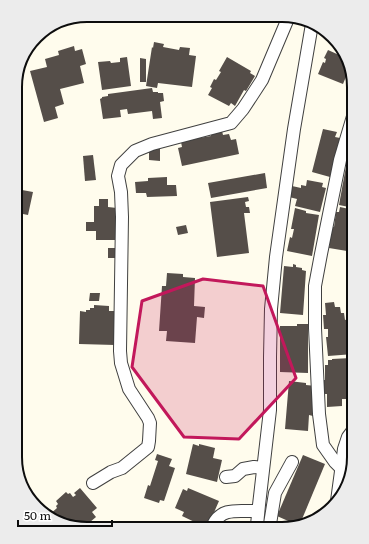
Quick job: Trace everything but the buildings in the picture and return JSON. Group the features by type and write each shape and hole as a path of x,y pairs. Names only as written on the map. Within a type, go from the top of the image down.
{"street":[{"path":"93,483 111,472 122,468 148,447 150,431 150,423 148,418 129,389 121,363 122,217 121,192 118,176 121,165 136,151 152,144 231,123 243,109 262,80 286,23"},
{"path":"257,522 270,410 271,309 276,257 294,129 311,29"},
{"path":"341,468 323,445 319,414 315,328 315,286 340,160 347,136"},
{"path":"339,487 344,449 347,440"},
{"path":"270,522 275,493 292,462"},
{"path":"226,477 235,476 243,469 254,467 263,468"},
{"path":"216,522 221,514 231,510 258,512"}],"highlighted area":[{"path":"203,279 263,286 296,378 239,439 184,437 132,367 142,301"}]}
